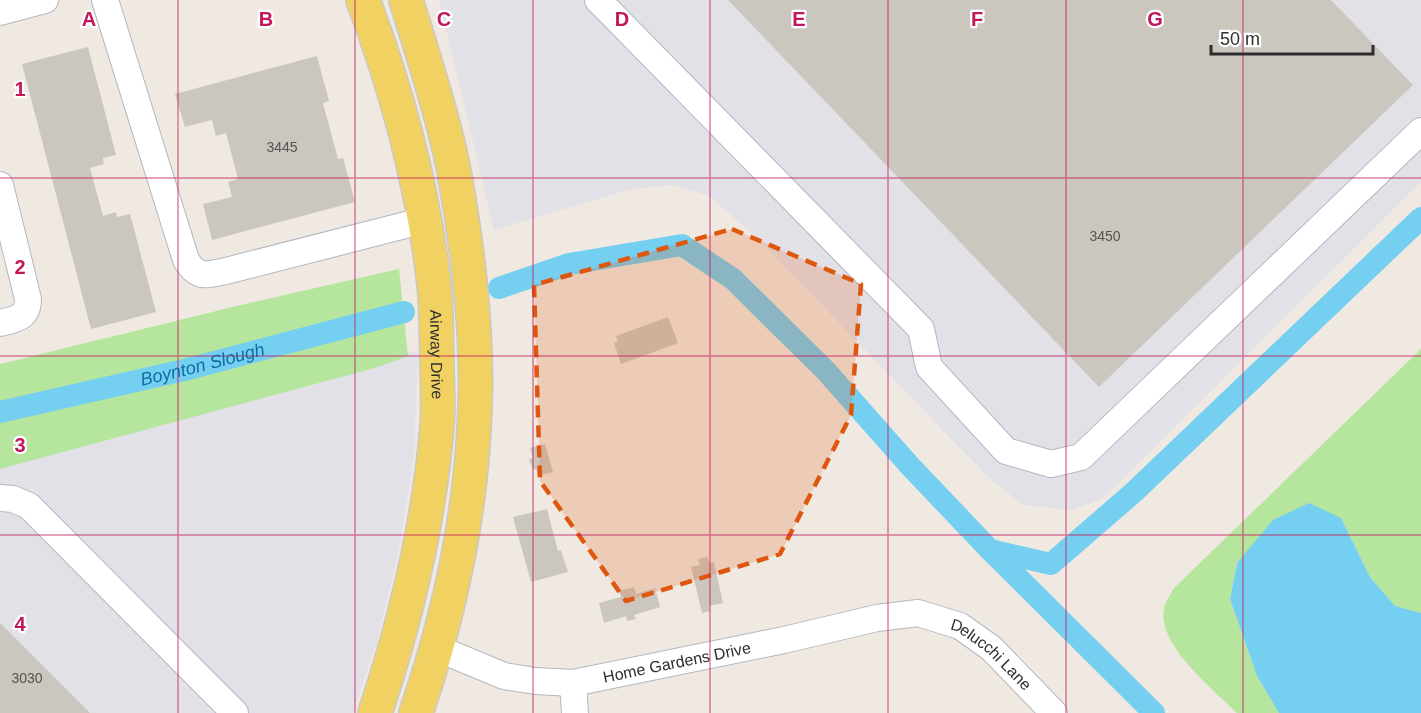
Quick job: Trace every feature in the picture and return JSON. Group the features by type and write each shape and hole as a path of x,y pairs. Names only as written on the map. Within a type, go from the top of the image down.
{"main road":[{"name":"Airway Drive","path":"363,0 387,64 400,109 425,220 435,287 437,423 430,489 406,612 375,713"},
{"path":"406,0 434,91 452,164 466,252 476,405 463,534 450,599 416,713"},
{"path":"437,423 447,490 437,560 423,619 424,632 429,642 437,648"}],"street":[{"path":"0,12 45,0"},
{"path":"105,0 191,269 202,275 222,272 425,220"},
{"path":"598,0 921,329 929,367 1006,451 1051,464 1081,457 1421,131"},
{"path":"0,185 28,299 28,309 24,314 0,323"},
{"path":"0,498 13,499 29,506 235,713"},
{"name":"Home Gardens Drive","path":"437,648 504,676 535,681 573,683 784,640 877,618 918,613"},
{"name":"Delucchi Lane","path":"918,613 960,626 990,648 1054,713"},
{"path":"573,683 575,713"}],"highlighted area":[{"path":"732,229 861,284 851,415 780,554 626,601 540,481 534,285"}],"shaded area":[{"path":"439,0 1421,0 1421,182 1102,499 1071,510 1023,505 989,478 754,235 709,196 673,185 632,189 494,230"},
{"path":"418,351 414,455 400,546 377,641 353,713 0,713 0,449"}],"green space":[{"path":"399,269 408,356 375,368 0,469 0,364"},
{"path":"1421,349 1421,613 1395,606 1370,577 1341,518 1237,562 1230,599 1257,676 1279,713 1237,713 1189,666 1178,652 1164,623 1164,609 1167,601 1174,588"}],"water":[{"path":"1309,503 1341,518 1370,577 1395,606 1421,613 1421,713 1279,713 1257,676 1230,599 1237,563 1273,520"}],"building":[{"path":"728,0 1331,0 1413,85 1099,387"},
{"path":"88,47 116,155 103,158 104,164 90,168 103,216 116,212 117,217 130,214 156,312 91,329 22,64"},
{"path":"317,56 329,101 323,103 338,159 343,158 355,202 212,240 203,204 232,197 228,182 238,179 226,133 216,136 212,120 185,127 175,94"},
{"path":"668,317 678,343 621,364 614,343 618,342 616,336"},
{"path":"545,444 553,472 538,476 529,459 533,458 530,448"},
{"path":"547,509 558,551 561,550 568,572 531,582 513,517"},
{"path":"708,557 709,563 714,562 723,603 709,606 710,611 702,613 691,567 700,565 698,559"},
{"path":"634,587 636,594 655,588 660,607 634,615 636,619 627,621 626,616 604,623 599,603 621,597 619,591"},
{"path":"0,623 90,713 0,713"}],"waterway":[{"path":"499,288 569,264 682,245 733,279 826,371 910,466 990,550 1051,564 1134,492 1421,218"},
{"name":"Boynton Slough","path":"0,412 184,370 404,312"},
{"path":"990,550 1154,713"}]}
